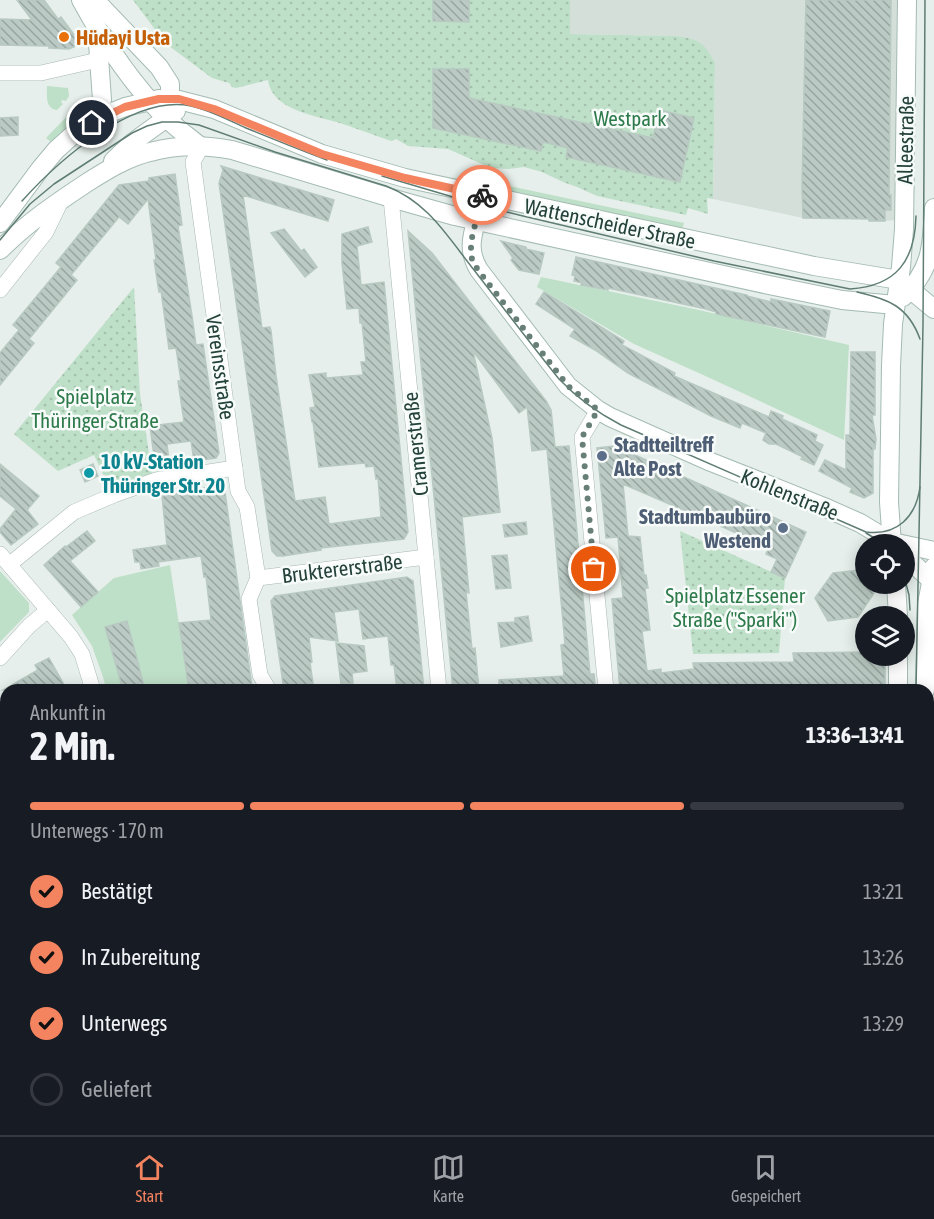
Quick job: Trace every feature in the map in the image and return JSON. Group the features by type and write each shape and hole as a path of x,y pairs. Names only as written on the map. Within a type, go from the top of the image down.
{"main road":[{"path":"81,0 97,29 150,101 166,118 201,147"},
{"path":"95,0 159,67 170,84 166,118"},
{"name":"Alleestraße","path":"894,534 889,502 891,366 895,305 905,285 907,0"},
{"path":"92,123 102,100 97,29"},
{"name":"Wattenscheider Straße","path":"0,223 56,150 75,134 125,107 170,99 214,109 322,154 405,178 905,285"},
{"name":"Wattenscheider Straße","path":"97,177 132,143 189,102"},
{"name":"Wattenscheider Straße","path":"0,249 38,216 62,199 135,157 166,149 216,147 476,220 842,300 895,305"},
{"name":"Kohlenstraße","path":"482,195 471,249 472,260 568,386 610,417 711,462 824,507 860,523 877,534"},
{"name":"Alleestraße","path":"905,285 922,273 930,256 934,208"},
{"path":"905,285 934,309"},
{"name":"Kohlenstraße","path":"915,548 934,551"},
{"name":"Kohlenstraße","path":"915,562 933,577"},
{"path":"925,684 927,604 933,577"},
{"path":"898,666 898,684"}],"street":[{"path":"0,73 41,73 98,60"},
{"name":"Vereinsstraße","path":"201,147 193,162 238,491 248,507 258,578 249,599 260,675 265,684"},
{"name":"Cramerstraße","path":"391,198 438,684"},
{"path":"0,290 46,232 62,199"},
{"path":"598,410 582,437 605,684"},
{"path":"91,684 82,654 71,637 5,559 74,512 114,495 156,480 235,468"},
{"name":"Bruktererstraße","path":"258,578 426,557"},
{"path":"0,658 48,610"}],"shaded area":[{"path":"570,0 900,0 898,220 803,218 713,199 715,63 675,36 570,34"}],"green space":[{"name":"Westpark","path":"133,0 570,0 570,34 675,36 695,40 704,46 715,63 713,199 707,198 708,214 688,208 686,215 597,196 542,172 524,167 491,168 448,149 408,146 396,139 391,141 288,106 271,91 268,80 232,87 229,83 212,78 165,43"},
{"path":"47,86 68,88 69,96 66,101 62,100 63,104 57,110 50,107"},
{"path":"94,103 88,113 51,142 46,138 73,110"},
{"path":"471,178 684,223 682,230 469,184"},
{"path":"541,277 699,310 849,345 844,440 634,344 537,287"},
{"name":"Spielplatz Thüringer Straße","path":"134,287 140,394 152,473 109,487 94,455 58,471 14,434"},
{"name":"Spielplatz Essener Straße (\"Sparki\")","path":"680,531 785,578 779,653 693,654"},
{"path":"170,565 188,684 105,684 92,646 72,615 114,578"},
{"path":"0,571 29,603 29,612 0,642"}],"building":[{"path":"17,0 44,0 58,19 61,17 78,40 78,45 69,49 49,48 49,46 0,45 0,19 32,20"},
{"path":"433,0 469,0 469,22 433,21"},
{"path":"806,0 891,0 889,195 891,195 891,210 885,210 885,221 803,218"},
{"path":"433,69 469,69 469,98 653,138 659,110 694,118 680,182 566,157 568,148 543,142 541,151 433,128"},
{"path":"18,117 18,135 0,136 0,118"},
{"path":"221,166 334,200 328,221 243,195 262,328 270,327 271,331 295,501 325,497 329,524 381,517 378,478 376,479 374,466 366,467 365,463 319,467 310,408 315,407 309,375 326,373 326,378 363,375 361,362 366,362 362,323 360,323 359,308 347,309 342,263 342,234 368,227 372,242 357,246 361,285 384,282 408,532 404,539 321,548 321,550 283,556 277,556 272,551 219,183 223,170"},
{"path":"175,174 182,225 178,226 196,345 203,344 219,453 216,458 194,461 191,441 167,444 169,461 155,464 150,426 184,422 176,348 169,349 161,291 159,292 148,199 128,224 119,217 71,275 77,280 29,339 34,343 0,385 0,353 19,330 13,325 61,267 56,263 119,185 149,181 149,178"},
{"path":"284,229 301,251 304,249 317,267 305,277 271,233"},
{"path":"408,231 432,253 546,401 551,410 555,447 569,446 590,674 594,674 595,684 499,684 499,680 564,676 561,645 565,644 547,449 532,451 527,407 519,413 473,351 492,438 500,512 462,517 469,593 466,592 478,684 452,684"},
{"path":"501,241 544,253 539,274 519,270"},
{"path":"576,257 771,302 771,299 830,311 825,337 716,314 706,309 655,298 581,285 582,283 574,281 575,276 572,275"},
{"path":"544,292 624,341 622,345 675,373 674,376 769,417 771,411 783,416 782,419 817,435 815,441 823,445 814,465 801,459 803,457 763,440 766,433 742,423 740,428 711,416 628,373 570,336 575,329 536,304"},
{"path":"851,352 875,352 875,415 872,415 876,439 875,449 873,449 873,493 864,498 850,492 852,488 819,471 825,460 846,470 846,435 850,435"},
{"path":"615,446 806,532 785,578 771,572 777,559 766,554 769,547 623,484 628,536 640,537 644,575 646,575 648,588 645,588 650,630 642,631 647,671 661,669 661,673 694,669 693,663 794,662 793,653 855,652 855,666 885,666 885,684 619,684 612,599 623,598 618,537 606,538 597,448"},
{"path":"0,464 39,496 27,510 38,524 11,545 0,529 16,509 0,496"},
{"name":"10 kV-Station Thüringer Str. 20","path":"93,464 98,476 85,482 80,470"},
{"path":"224,485 252,684 188,684 179,623 211,620 206,576 204,577 201,556 158,562 159,566 141,569 140,562 135,562 133,550 167,545 162,496 197,491 197,489"},
{"path":"526,522 527,534 505,537 503,525"},
{"path":"87,531 95,541 70,561 98,592 81,607 44,565 65,546"},
{"path":"507,555 511,588 496,589 492,556"},
{"path":"855,571 855,594 873,594 865,606 855,606 855,617 828,621 815,598 833,573"},
{"path":"407,577 413,581 423,684 396,684 394,665 391,665 388,636 363,639 359,609 334,612 338,641 309,637 313,684 283,684 271,601 275,596"},
{"path":"528,616 532,641 501,647 498,623 515,622 515,618"},
{"path":"127,621 143,684 121,684 105,627"},
{"path":"336,643 364,646 367,671 352,673 353,683 341,684"},
{"path":"49,658 64,684 14,684 38,670 35,665"}],"tram line":[{"path":"916,684 923,325 925,0"},
{"path":"22,201 55,168 98,134 145,110 169,105 191,106 205,110 327,160"},
{"path":"0,240 30,204 54,184 132,133 162,122 199,125 275,152 386,186 414,201 436,221 559,379 588,405 621,425 866,532 887,531 903,522 914,507 920,487"},
{"path":"382,176 523,216 714,261 850,289 880,283 900,268 912,246 916,216"},
{"path":"857,292 887,301 903,311 920,339"},
{"path":"909,594 910,606"}],"way so far":[{"path":"482,195 471,242 472,260 568,386 598,410 582,437 594,569"}],"place":[{"name":"Hüdayi Usta","path":"64,37"},
{"name":"Stadtteiltreff Alte Post","path":"602,456"},
{"name":"10 kV-Station Thüringer Str. 20","path":"89,473"},
{"name":"Stadtumbaubüro Westend","path":"783,528"}],"route":[{"path":"92,123 125,107 159,99 179,99 214,109 322,154 405,178 482,195"}]}
